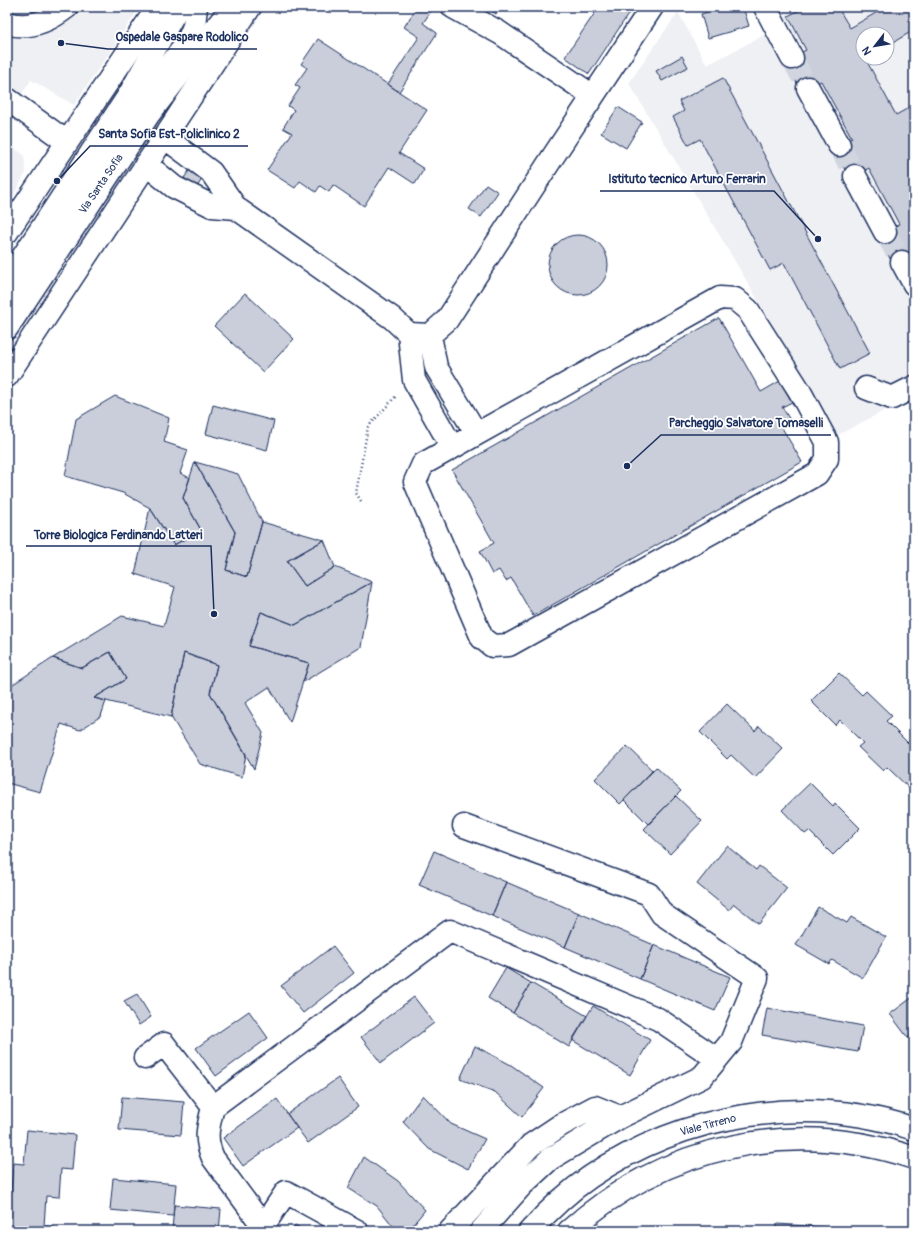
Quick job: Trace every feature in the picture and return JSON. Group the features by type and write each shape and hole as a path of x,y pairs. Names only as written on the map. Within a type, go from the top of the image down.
{"street":[{"path":"7,23 20,26 32,25 47,20 67,7"},
{"path":"7,232 158,7"},
{"path":"7,281 128,95 178,7"},
{"path":"7,307 141,103 187,42 194,26 196,7"},
{"name":"Via Santa Sofia","path":"7,328 149,114 232,7"},
{"path":"7,376 250,7"},
{"path":"453,7 500,33 593,96"},
{"path":"419,335 447,320 652,7"},
{"path":"764,7 792,58"},
{"path":"808,88 838,145"},
{"path":"7,99 64,147"},
{"path":"7,118 64,147"},
{"path":"164,137 211,172 236,208 392,318 419,335 436,367 476,433"},
{"path":"146,164 174,187 212,206 236,208"},
{"path":"855,176 885,232"},
{"path":"902,262 914,284"},
{"path":"720,298 735,299 748,310 799,390 827,442 827,459 817,474 722,528 509,645 492,646 482,638 415,482 423,464 452,447 720,298"},
{"path":"419,335 414,380 452,447"},
{"path":"866,388 892,398 914,387"},
{"path":"464,826 649,894 662,914 757,978 731,1042 702,1077 620,1117 550,1159 522,1184 481,1231"},
{"path":"357,1231 286,1192 261,1229 213,1158 207,1145 206,1133 213,1107 450,931 658,1019 717,1059"},
{"path":"144,1058 164,1044 213,1107"},
{"path":"450,1231 531,1145 561,1125 595,1107 620,1117"},
{"name":"Viale Tirreno","path":"530,1231 569,1193 590,1177 630,1154 689,1129 732,1118 777,1111 817,1110 855,1114 895,1123 914,1130"},
{"path":"570,1231 588,1214 635,1184 674,1165 735,1146 770,1140 802,1138 862,1145 914,1158"}],"path":[{"path":"361,501 356,493 368,427 397,394"}],"shaded area":[{"path":"7,7 140,7 74,105 31,80 7,117"},
{"path":"756,7 914,7 914,395 838,435 629,83 678,12 707,65 768,33"},
{"path":"7,143 24,155 26,173 7,207"}],"building":[{"path":"417,7 434,7 423,23 437,33 399,92 388,84 419,37 404,27"},
{"path":"486,7 500,7 496,14"},
{"path":"599,7 633,7 589,74 565,57"},
{"path":"724,7 743,7 749,26 708,38 701,14"},
{"path":"805,7 840,7 838,8 850,28 886,7 914,7 914,30 895,41 895,26 855,26 855,66 869,66 896,115 914,105 914,144 912,145 914,149 914,255 894,266 878,236 899,224 869,168 850,179 833,148 852,138 821,81 801,91 785,61 806,50 788,16"},
{"path":"318,39 427,110 399,153 424,169 415,184 389,167 364,206 333,185 329,192 320,186 316,192 300,181 295,188 267,170 292,133 283,128 294,110 288,106 300,88 295,85 307,68 301,64"},
{"path":"682,56 688,67 662,81 656,71"},
{"path":"723,78 870,353 840,369 784,263 770,270 700,139 688,145 673,117 684,111 679,101"},
{"path":"618,107 642,122 626,148 601,133"},
{"path":"191,168 204,176 197,187 184,178"},
{"path":"486,184 498,192 481,217 469,209"},
{"path":"578,235 590,237 603,248 606,253 608,265 606,277 595,290 590,293 578,295 566,293 553,282 550,277 548,265 550,253 561,240 566,237"},
{"path":"245,293 294,339 263,372 214,326"},
{"path":"719,318 761,392 780,381 792,402 782,407 790,420 781,426 802,462 533,616 511,578 506,581 499,570 492,574 480,551 494,543 452,470"},
{"path":"115,396 169,418 164,442 188,450 180,473 190,478 183,498 201,530 174,545 150,508 123,493 65,476 76,419"},
{"path":"213,405 274,421 267,450 206,434"},
{"path":"195,462 235,532 226,570 247,577 262,522 324,540 287,561 305,586 335,567 372,582 295,625 261,612 249,646 309,663 290,722 269,687 245,703 263,733 254,769 210,693 217,665 184,653 171,717 94,698 126,679 110,652 82,668 53,658 122,616 164,626 175,587 135,574 150,508 174,545 201,530 183,498"},
{"path":"195,462 238,474 262,522 247,577 226,570 235,532"},
{"path":"324,540 335,567 305,586 287,561"},
{"path":"372,582 361,647 303,682 309,663 249,646 261,612 295,625"},
{"path":"110,652 126,679 94,698 106,701 101,716 80,730 61,724 40,792 7,783 7,688 53,658 82,668"},
{"path":"184,653 217,665 210,693 246,754 242,777 200,764 171,717"},
{"path":"839,673 862,695 866,691 892,716 886,721 908,743 912,739 914,740 914,793 887,767 883,771 858,747 863,743 840,720 835,725 811,701"},
{"path":"727,704 755,731 759,726 783,749 755,778 731,755 727,759 700,732"},
{"path":"627,746 653,771 620,804 595,779"},
{"path":"656,767 681,791 648,824 624,800"},
{"path":"810,783 833,806 835,803 860,828 833,855 809,831 805,834 782,810"},
{"path":"676,796 702,821 670,854 644,829"},
{"path":"727,846 756,870 759,866 787,888 759,924 734,904 729,910 697,884"},
{"path":"434,851 506,882 492,916 419,885"},
{"path":"506,882 579,913 565,947 492,916"},
{"path":"818,907 847,923 851,917 886,937 863,978 832,960 829,964 796,945"},
{"path":"579,913 654,945 640,979 565,947"},
{"path":"654,945 730,977 715,1011 640,979"},
{"path":"333,946 354,973 303,1013 281,986"},
{"path":"506,968 531,983 513,1013 488,998"},
{"path":"531,983 587,1016 569,1047 513,1013"},
{"path":"137,994 151,1017 139,1025 124,1001"},
{"path":"914,996 914,1033 908,1038 890,1014"},
{"path":"414,997 434,1023 381,1063 361,1037"},
{"path":"593,1006 650,1040 630,1075 572,1040"},
{"path":"767,1008 863,1026 858,1052 762,1035"},
{"path":"249,1011 268,1038 216,1076 196,1048"},
{"path":"475,1046 511,1065 544,1088 522,1117 495,1092 460,1079"},
{"path":"338,1078 358,1107 308,1143 287,1114"},
{"path":"423,1095 451,1124 485,1139 468,1169 429,1149 403,1122"},
{"path":"122,1097 184,1102 181,1135 119,1130"},
{"path":"277,1099 297,1128 243,1166 223,1138"},
{"path":"27,1130 75,1135 72,1170 61,1169 59,1197 46,1196 44,1226 54,1227 54,1231 7,1231 7,1193 11,1193 13,1163 24,1164"},
{"path":"364,1157 398,1181 425,1210 408,1231 397,1231 377,1206 348,1188"},
{"path":"113,1178 176,1184 173,1216 110,1210"},
{"path":"174,1205 221,1209 219,1231 172,1231"},
{"path":"777,1224 824,1227 824,1231 776,1231"},
{"path":"295,1225 305,1231 291,1231"}],"tunnel":[{"path":"792,58 808,88"},
{"path":"839,145 855,176"},
{"path":"885,232 902,262"}],"place":[{"name":"Ospedale Gaspare Rodolico","path":"61,43"},
{"name":"Santa Sofia Est-Policlinico 2","path":"57,181"},
{"name":"Istituto tecnico Arturo Ferrarin","path":"818,239"},
{"name":"Parcheggio Salvatore Tomaselli","path":"627,466"},
{"name":"Torre Biologica Ferdinando Latteri","path":"214,614"}]}
